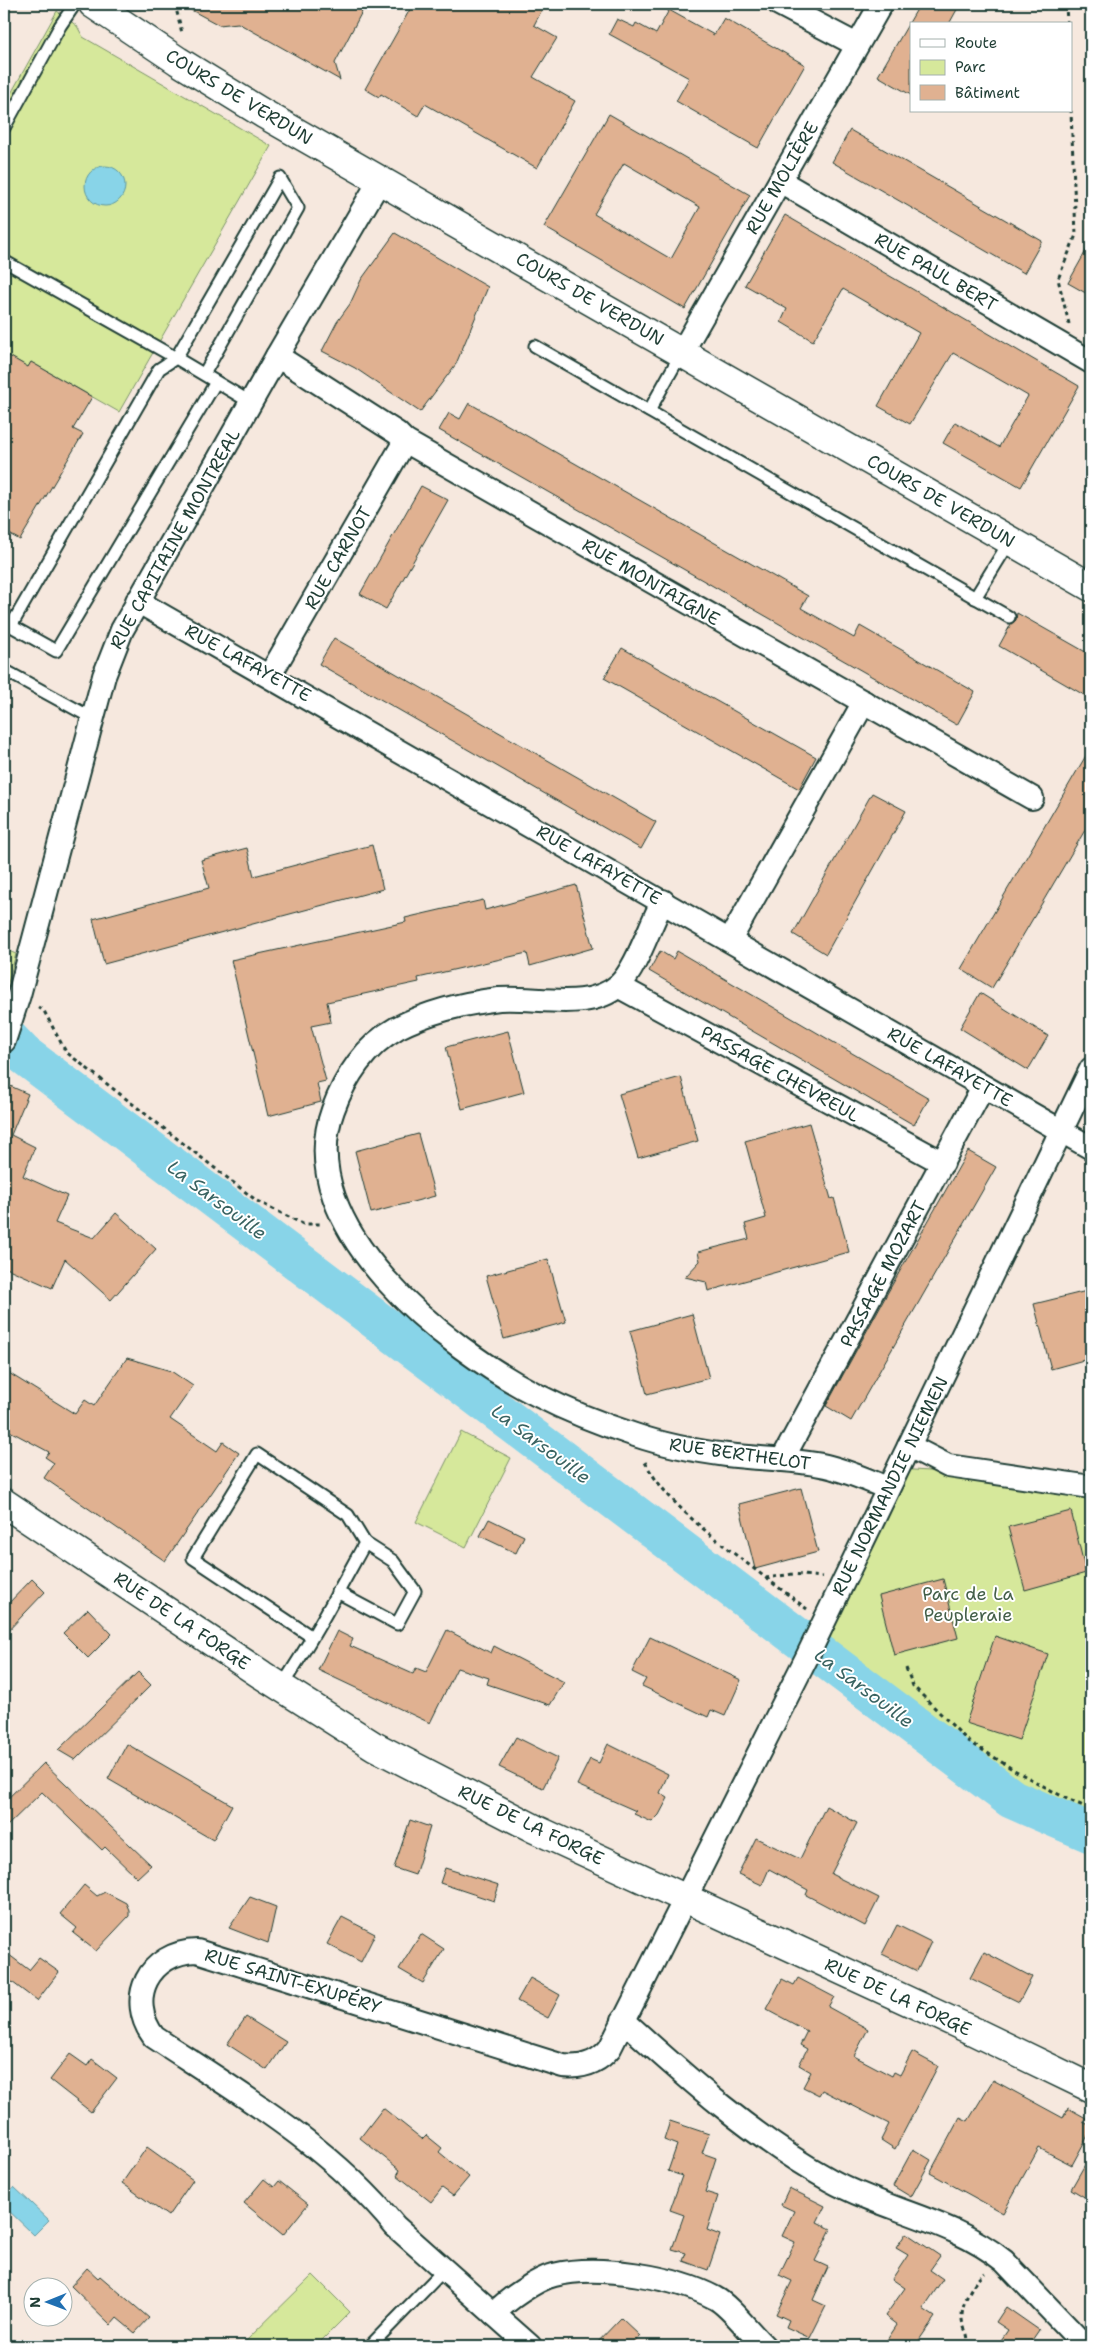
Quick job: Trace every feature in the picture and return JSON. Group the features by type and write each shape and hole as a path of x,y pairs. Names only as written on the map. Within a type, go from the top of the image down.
{"main road":[{"name":"COURS DE VERDUN","path":"93,4 120,12 264,114 1091,587"},
{"name":"RUE DE LA FORGE","path":"4,1502 281,1687 374,1746 459,1791 685,1900 973,2031 1091,2088"}],"street":[{"path":"779,4 857,45"},
{"name":"RUE MOLIÈRE","path":"682,352 881,4"},
{"name":"RUE CAPITAINE MONTREAL","path":"4,1041 17,1003 92,718 110,657 137,601 276,356 380,180"},
{"name":"RUE PAUL BERT","path":"780,181 1084,358"},
{"name":"RUE MONTAIGNE","path":"276,356 397,433 405,441 1032,798"},
{"name":"RUE CARNOT","path":"270,675 405,441"},
{"name":"RUE LAFAYETTE","path":"137,601 270,675 983,1088 1091,1148"},
{"path":"730,940 864,702"},
{"path":"618,986 628,975 663,901"},
{"name":"PASSAGE CHEVREUL","path":"618,986 943,1163"},
{"name":"RUE BERTHELOT","path":"618,986 606,993 590,998 567,1000 503,999 453,1007 397,1029 373,1045 341,1089 330,1120 326,1158 332,1189 344,1221 371,1261 411,1307 447,1338 534,1394 581,1416 638,1436 695,1450 826,1466 887,1488"},
{"name":"RUE NORMANDIE NIEMEN","path":"685,1900 806,1659 1091,1069"},
{"name":"PASSAGE MOZART","path":"782,1460 983,1088"},
{"path":"909,1446 948,1466 1091,1488"},
{"name":"RUE SAINT-EXUPÉRY","path":"530,2346 395,2226 377,2204 316,2149 278,2119 154,2037 145,2026 140,2006 144,1988 150,1974 162,1961 172,1955 197,1951 550,2062 576,2067 604,2055 610,2048 685,1900"},
{"path":"623,2020 680,2072 785,2151 830,2180 951,2229 990,2250 1004,2261 1085,2346"},
{"path":"494,2314 500,2307 519,2294 541,2280 554,2275 611,2272 650,2276 691,2287 717,2299 764,2346"}],"lane":[{"path":"4,128 60,26 75,4"},
{"path":"204,374 298,208 280,178 176,358 160,369 8,624 56,651 216,382"},
{"path":"4,261 250,402"},
{"path":"535,346 1009,617"},
{"path":"649,411 682,352"},
{"path":"975,598 1010,541"},
{"path":"4,670 92,718"},
{"path":"312,1637 193,1558 257,1454 348,1515 365,1543 393,1561 415,1591 397,1624 337,1592"},
{"path":"281,1687 312,1637 365,1543"},
{"path":"370,2346 444,2270"}],"path":[{"path":"1066,4 1067,22"},
{"path":"1071,112 1076,235 1058,279 1084,358"},
{"path":"17,1003 44,1011 66,1052 257,1200 303,1224 331,1224"},
{"path":"642,1456 652,1475 703,1529 807,1609"},
{"path":"766,1578 793,1574 810,1575 822,1577 840,1588"},
{"path":"906,1668 912,1686 967,1740 1022,1775 1069,1800 1091,1809"},
{"path":"967,2346 969,2336 962,2320 966,2300 979,2277 1004,2261"}],"green space":[{"path":"57,11 77,26 83,37 271,146 119,412 31,362 28,367 4,353 4,106"},
{"path":"4,949 16,954 4,997"},
{"path":"461,1432 511,1458 466,1547 416,1522"},
{"name":"Parc de La Peupleraie","path":"898,1469 1006,1476 1091,1487 1091,1833 1012,1799 920,1730 820,1630"},
{"path":"313,2275 350,2312 316,2346 247,2346 244,2343"}],"water":[{"path":"109,166 116,169 122,175 125,186 124,194 116,203 109,206 101,206 94,203 86,194 85,182 88,175 97,167"},
{"path":"14,2187 49,2220 34,2235 4,2206 4,2199"}],"building":[{"path":"180,4 366,4 335,63 340,80 238,23 219,25"},
{"path":"413,4 545,4 534,25 557,38 533,77 575,101 537,168 425,104 418,116 381,94 379,97 365,89"},
{"path":"920,4 960,4 950,22 910,22 910,94 878,76"},
{"path":"669,10 714,35 724,18 805,65 758,148 676,101 689,78 609,34 617,19 634,27 636,23 656,34"},
{"path":"609,114 750,195 685,309 544,227","holes":["624,163 700,207 671,259 594,214"]},
{"path":"850,130 1042,241 1024,273 832,162"},
{"path":"785,215 1079,386 1021,487 943,443 955,422 999,447 1028,396 953,353 910,424 878,406 919,333 843,289 813,341 781,322 787,309 745,285"},
{"path":"395,233 488,287 456,364 420,412 355,368 322,351 337,322 350,304 361,280"},
{"path":"1091,242 1091,296 1068,283"},
{"path":"4,353 28,367 31,362 92,397 73,429 83,434 20,540 4,531"},
{"path":"469,403 808,596 801,608 854,638 860,626 975,692 957,725 439,430 449,413 460,419"},
{"path":"421,486 448,500 386,609 360,594"},
{"path":"1017,613 1091,655 1091,699 999,646 1011,624 1016,620"},
{"path":"334,638 656,822 641,849 319,664"},
{"path":"622,648 816,757 799,789 604,678"},
{"path":"1091,747 1091,820 992,988 961,969"},
{"path":"872,793 906,811 826,954 793,934"},
{"path":"372,845 383,889 104,964 93,919 209,888 201,860 247,848 254,876"},
{"path":"576,885 593,948 530,966 527,953 418,978 419,982 327,1002 331,1022 311,1026 326,1081 317,1083 321,1102 268,1116 231,960 406,922 405,918 483,900 485,910"},
{"path":"660,951 673,959 677,951 929,1098 914,1125 649,971"},
{"path":"980,993 1048,1036 1028,1070 960,1028"},
{"path":"508,1031 524,1092 462,1109 446,1047"},
{"path":"681,1077 698,1141 638,1158 619,1094"},
{"path":"8,1085 28,1094 11,1135 35,1147 23,1176 67,1196 55,1223 94,1238 116,1213 156,1249 111,1300 65,1259 52,1288 4,1267 4,1095"},
{"path":"809,1123 831,1199 834,1198 849,1252 708,1291 706,1282 685,1277 700,1261 698,1252 749,1239 745,1224 766,1218 745,1141"},
{"path":"418,1134 435,1196 371,1213 355,1151"},
{"path":"968,1151 996,1167 851,1421 826,1406"},
{"path":"548,1259 566,1322 504,1339 486,1276"},
{"path":"1091,1290 1091,1358 1051,1369 1034,1304"},
{"path":"692,1314 709,1378 647,1394 630,1331"},
{"path":"127,1358 171,1371 193,1386 170,1419 217,1451 223,1442 239,1453 165,1561 44,1478 54,1463 45,1457 49,1452 4,1428 4,1370 75,1414 85,1400 94,1406"},
{"path":"801,1488 818,1552 755,1569 739,1504"},
{"path":"1071,1511 1086,1573 1025,1590 1008,1527"},
{"path":"489,1519 524,1536 516,1553 480,1536"},
{"path":"32,1579 45,1592 4,1635 4,1608"},
{"path":"943,1579 958,1638 894,1655 879,1596"},
{"path":"88,1609 112,1634 88,1658 63,1633"},
{"path":"447,1630 491,1653 494,1646 564,1682 550,1705 487,1684 489,1678 457,1668 430,1723 318,1670 337,1631 353,1639 350,1646 413,1674 416,1668 426,1672"},
{"path":"995,1636 1048,1654 1019,1740 966,1723"},
{"path":"650,1637 741,1680 725,1716 711,1710 708,1717 642,1686 646,1679 632,1672"},
{"path":"138,1672 151,1685 75,1760 58,1750"},
{"path":"516,1737 558,1758 543,1788 499,1767"},
{"path":"127,1744 232,1805 213,1840 108,1779"},
{"path":"608,1744 668,1774 660,1793 668,1798 659,1815 652,1822 634,1814 636,1811 577,1785 590,1759 599,1763"},
{"path":"44,1763 151,1865 137,1878 105,1847 102,1850 42,1792 4,1829 4,1802"},
{"path":"826,1806 857,1823 831,1874 879,1898 865,1926 806,1895 808,1890 769,1869 762,1885 738,1874 756,1838 800,1859"},
{"path":"410,1820 430,1827 415,1875 394,1868"},
{"path":"445,1868 499,1885 494,1901 440,1883"},
{"path":"84,1885 97,1896 105,1892 126,1903 129,1910 129,1916 96,1951 73,1933 77,1928 60,1914"},
{"path":"250,1897 276,1907 268,1943 229,1928"},
{"path":"342,1917 375,1934 361,1962 327,1944"},
{"path":"897,1925 931,1942 917,1971 882,1954"},
{"path":"421,1934 444,1949 423,1983 399,1969"},
{"path":"4,1951 29,1970 39,1958 59,1972 37,2001 4,1976"},
{"path":"984,1952 1032,1977 1019,2002 970,1978"},
{"path":"530,1978 560,1995 548,2018 517,2001"},
{"path":"798,1978 834,1997 828,2007 868,2029 854,2056 892,2076 894,2072 900,2075 912,2052 938,2066 895,2149 881,2140 889,2124 822,2090 819,2095 803,2087 811,2072 799,2065 807,2049 800,2045 807,2031 766,2009 782,1979 794,1985"},
{"path":"246,2017 286,2042 267,2070 227,2044"},
{"path":"70,2054 87,2066 92,2059 117,2078 91,2112 50,2080"},
{"path":"993,2080 1063,2118 1068,2108 1086,2118 1083,2122 1091,2126 1091,2130 1072,2165 1039,2148 1003,2213 930,2173 960,2117 968,2121"},
{"path":"383,2108 422,2139 426,2135 442,2148 439,2152 469,2177 453,2196 442,2188 431,2202 397,2175 400,2170 360,2138"},
{"path":"670,2121 709,2134 702,2153 716,2158 705,2192 718,2196 707,2230 720,2235 708,2270 683,2261 686,2253 672,2249 684,2215 670,2210 682,2176 668,2171 677,2145 664,2140"},
{"path":"147,2147 193,2180 168,2216 122,2183"},
{"path":"913,2149 931,2160 911,2197 893,2186"},
{"path":"1091,2154 1091,2201 1071,2189"},
{"path":"264,2179 274,2187 279,2181 308,2204 283,2235 244,2203"},
{"path":"789,2188 825,2206 817,2222 831,2229 815,2261 828,2267 813,2300 826,2306 810,2338 786,2327 789,2320 776,2314 792,2281 779,2275 795,2242 782,2236 794,2211 781,2205"},
{"path":"906,2233 940,2256 930,2270 943,2279 923,2309 935,2317 915,2346 883,2346 897,2325 885,2316 905,2288 892,2279 908,2255 896,2248"},
{"path":"87,2268 98,2278 100,2276 149,2318 135,2333 117,2318 111,2325 72,2285"},
{"path":"1006,2307 1039,2330 1028,2346 997,2346 1008,2330 996,2322"},
{"path":"621,2318 640,2336 631,2346 594,2346"}],"waterway":[{"name":"La Sarsouille","path":"4,1034 23,1054 1012,1799 1091,1833"}]}
